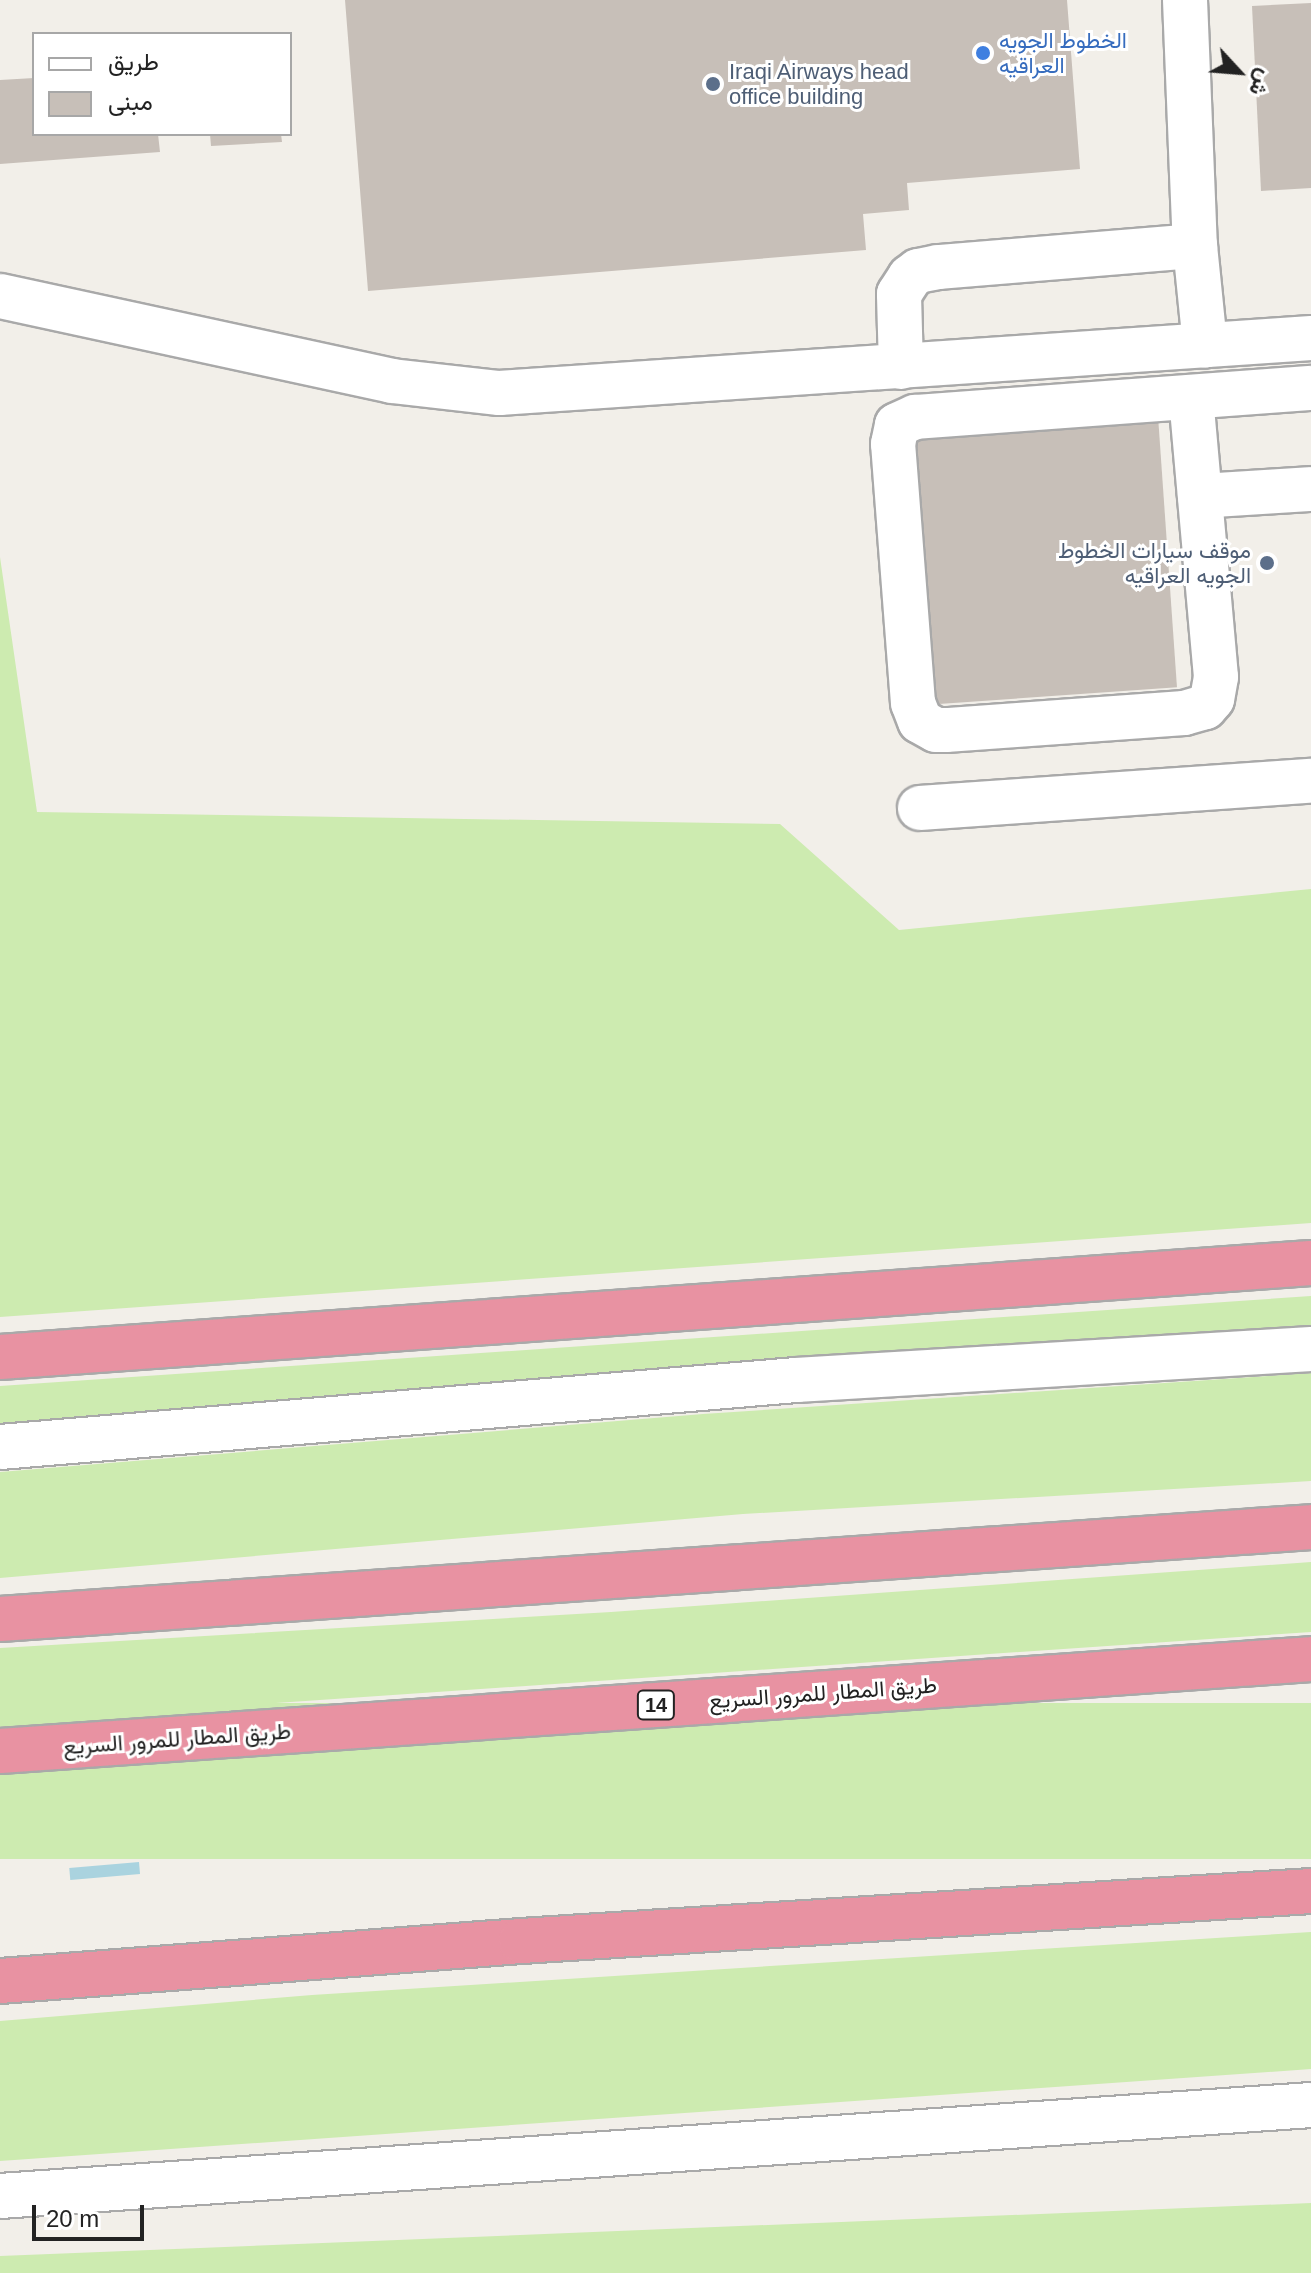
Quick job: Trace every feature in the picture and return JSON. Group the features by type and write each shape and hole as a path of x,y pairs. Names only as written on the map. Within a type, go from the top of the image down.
{"highway":[{"path":"0,1357 1311,1263"},
{"path":"0,1619 1311,1527"},
{"name":"طريق المطار للمرور السريع","path":"0,1751 1311,1659"},
{"path":"0,1981 521,1941 1311,1891"}],"lane":[{"path":"1185,0 1195,246 1205,345"},
{"path":"901,367 899,294 918,271 1195,246"},
{"path":"0,296 392,381 463,391 534,393 1311,338"},
{"path":"1191,397 1216,688 1205,707 1184,713 946,730 936,730 920,721 913,703 893,444 897,425 915,417 1311,388"},
{"path":"1200,496 1311,489"},
{"path":"920,808 1311,781"},
{"path":"0,1447 796,1380 1311,1349"},
{"path":"0,2196 1311,2105"}],"green space":[{"path":"0,557 37,812 780,824 899,930 1311,889 1311,1223 0,1317"},
{"path":"1311,1296 1311,1328 0,1425 0,1386"},
{"path":"1311,1373 1311,1481 743,1514 0,1578 0,1472 703,1414"},
{"path":"1311,1562 1311,1632 0,1722 0,1648 611,1612"},
{"path":"0,1703 1311,1703 1311,1859 0,1859"},
{"path":"1311,1932 1311,2069 0,2161 0,2021 312,1995"},
{"path":"1311,2203 1311,2273 0,2273 0,2256"}],"water":[{"path":"139,1862 140,1874 70,1880 69,1868"}],"building":[{"name":"Iraqi Airways head office building","path":"345,0 1067,0 1080,169 907,183 909,210 863,214 866,250 368,291"},
{"path":"1311,3 1311,188 1261,191 1252,6"},
{"path":"32,78 32,136 158,136 160,152 0,164 0,80"},
{"path":"210,136 281,136 282,142 211,146"},
{"path":"1158,416 1177,687 914,706 895,434"}],"place":[{"name":"الخطوط الجويه العراقيه","path":"983,53"},
{"name":"Iraqi Airways head office building","path":"713,84"},
{"name":"موقف سيارات الخطوط الجويه العراقيه","path":"1267,563"}]}
